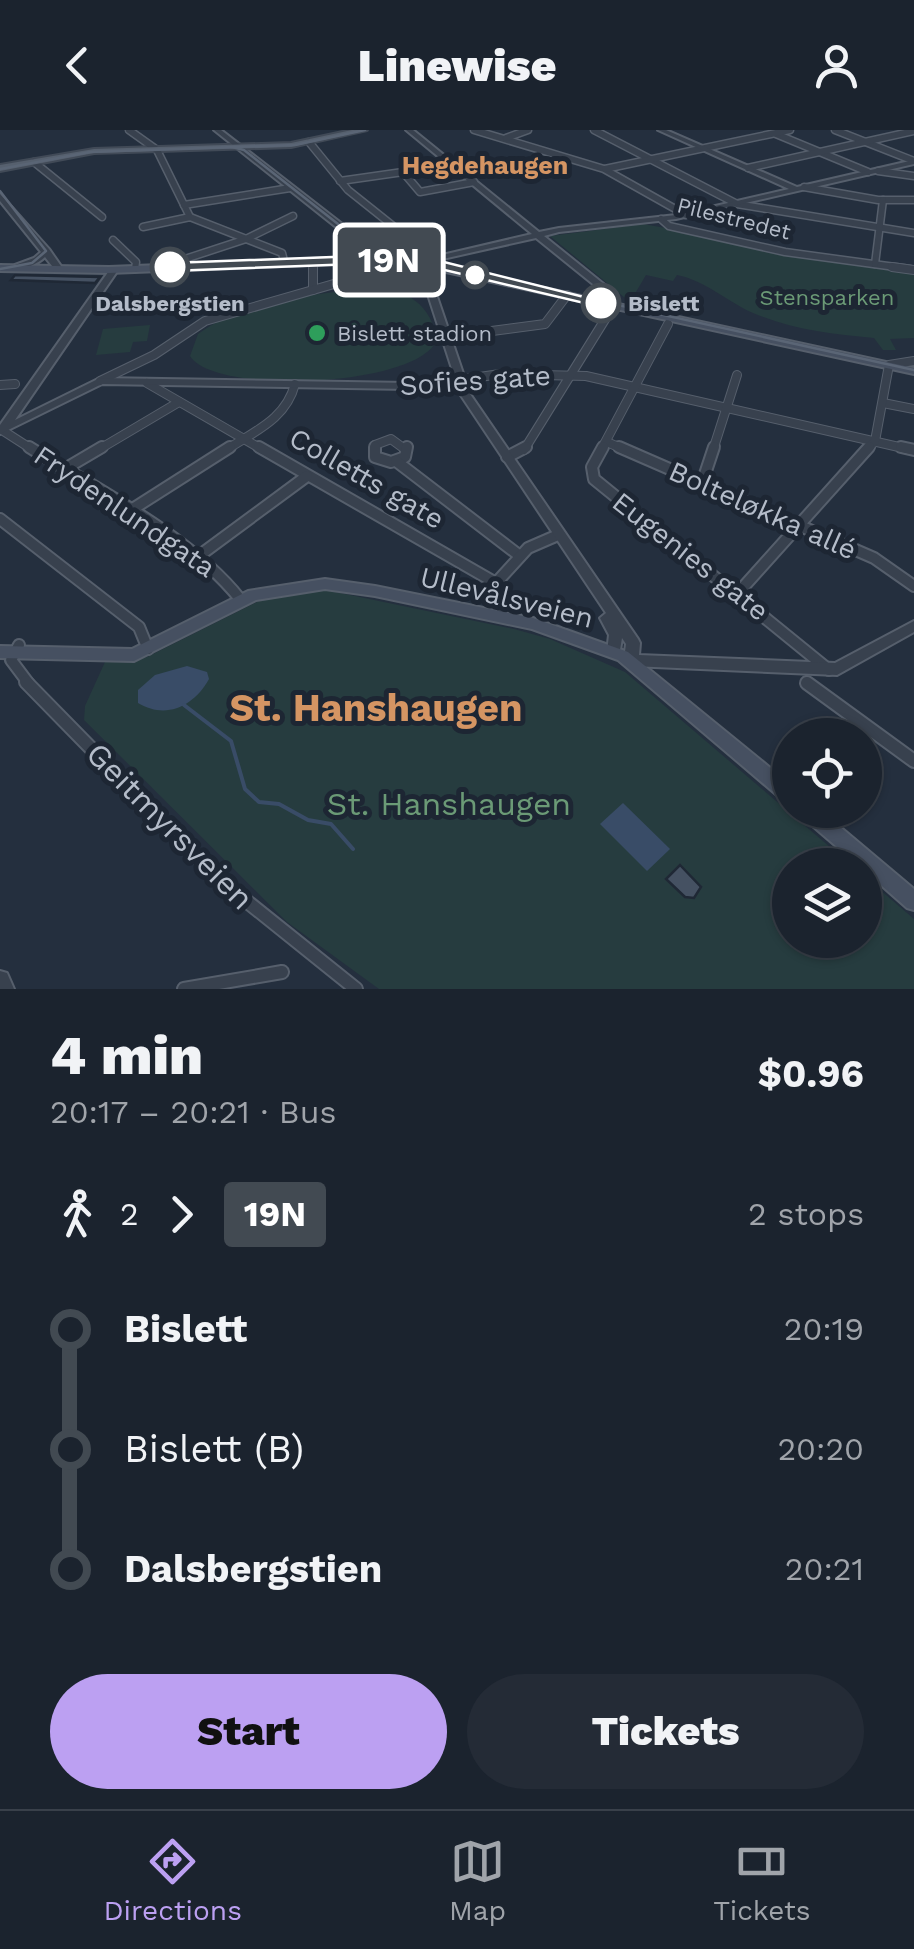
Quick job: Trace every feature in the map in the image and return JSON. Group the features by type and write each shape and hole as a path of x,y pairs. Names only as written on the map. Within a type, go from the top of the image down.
{"main road":[{"path":"1,168 88,152 312,145 324,135 363,130"},
{"path":"0,268 114,270 284,261 427,264 914,371"},
{"name":"Ullevålsveien","path":"8,649 120,657 148,649 240,599 334,584 501,616 631,660"},
{"path":"631,660 772,781"},
{"path":"828,828 914,902"}],"street":[{"path":"130,130 157,150 190,216 282,253 284,261"},
{"path":"218,130 389,262"},
{"path":"408,130 613,296 614,305 525,449 507,458"},
{"path":"474,130 604,170 686,215"},
{"path":"506,138 528,130"},
{"path":"594,130 732,202 914,233"},
{"path":"665,130 700,149 799,188 883,200 914,200"},
{"path":"604,170 790,130"},
{"path":"835,130 914,162"},
{"path":"748,168 914,131"},
{"path":"770,132 868,172"},
{"path":"312,145 340,180 422,249 459,380 596,593 634,644 631,660"},
{"path":"34,162 102,217"},
{"path":"660,219 914,162"},
{"path":"340,180 454,164"},
{"path":"878,170 914,176"},
{"path":"404,172 420,192 474,182"},
{"path":"184,206 290,188"},
{"path":"2,200 58,268"},
{"path":"875,264 883,200"},
{"path":"178,266 182,260 246,240 312,206"},
{"path":"143,228 190,216"},
{"name":"Pilestredet","path":"427,264 538,235 660,219 669,226 785,252 914,270"},
{"path":"113,240 136,262 134,269"},
{"path":"18,267 46,252"},
{"path":"1,430 161,350 205,321 313,290 389,262"},
{"path":"313,265 313,290"},
{"path":"1,430 114,270"},
{"path":"446,337 545,324 567,295"},
{"name":"Eugenies gate","path":"668,324 592,467 597,482 738,592 828,670"},
{"path":"738,592 876,442 889,365 914,360"},
{"name":"Sofies gate","path":"100,381 416,386 500,374 572,374 914,450"},
{"path":"702,483 738,376"},
{"name":"Colletts gate","path":"147,383 496,583"},
{"path":"0,385 15,384"},
{"path":"128,512 282,413 295,384"},
{"path":"63,470 178,402"},
{"path":"883,403 914,410"},
{"name":"Frydenlundgata","path":"1,430 196,558 233,585 240,599"},
{"name":"Bolteløkka allé","path":"607,442 884,563 914,586"},
{"path":"396,461 520,556"},
{"path":"196,558 308,476"},
{"path":"0,519 139,627 148,649"},
{"path":"501,616 505,593 496,583 537,542 558,535"},
{"path":"596,593 616,635 614,652"},
{"name":"Ullevålsveien","path":"631,660 828,670 848,665 914,626"},
{"name":"Geitmyrsveien","path":"8,649 14,668 275,932 356,989"},
{"path":"806,682 914,760"},
{"path":"184,989 282,972"},
{"path":"0,980 5,989"}],"green space":[{"name":"Stensparken","path":"643,224 914,272 914,338 890,339 896,350 883,350 874,338 783,324 677,275 673,281 646,275 630,302 550,236"},
{"name":"Bislett stadion","path":"374,288 407,296 423,308 437,339 423,355 395,368 358,376 274,381 207,369 190,356 198,334 237,313 282,300"},
{"path":"150,325 147,341 133,342 130,352 96,355 103,329"},
{"name":"St. Hanshaugen","path":"326,590 514,629 550,639 625,672 772,798 772,828 808,828 831,848 772,848 772,958 882,958 882,892 914,919 914,989 379,989 287,922 84,720 85,706 105,662 147,657 263,599"}],"water":[{"path":"187,666 207,672 209,679 196,697 169,710 138,703 138,690 155,675"},
{"path":"623,803 670,849 647,871 600,824"}],"building":[{"path":"15,275 100,277 95,283 11,280"},
{"path":"680,865 701,887 694,898 685,897 666,879"}],"waterway":[{"path":"184,705 231,741 245,789 259,802 279,804 308,820 331,824 353,849"}],"tram line":[{"path":"233,147 295,145 365,130"},
{"path":"0,169 90,152 233,147"},
{"path":"233,147 244,150 371,250 389,259 440,266 914,370"},
{"path":"0,191 46,251 32,263 0,269"}],"bus line":[{"name":"19N","path":"170,267 412,258 428,261 432,266 601,303"}],"place":[{"name":"Dalsbergstien","path":"170,267"},
{"name":"Bislett","path":"601,303"},
{"name":"Bislett stadion","path":"317,333"}],"district":[{"name":"Hegdehaugen","path":"485,165"},
{"name":"St. Hanshaugen","path":"376,708"}]}
